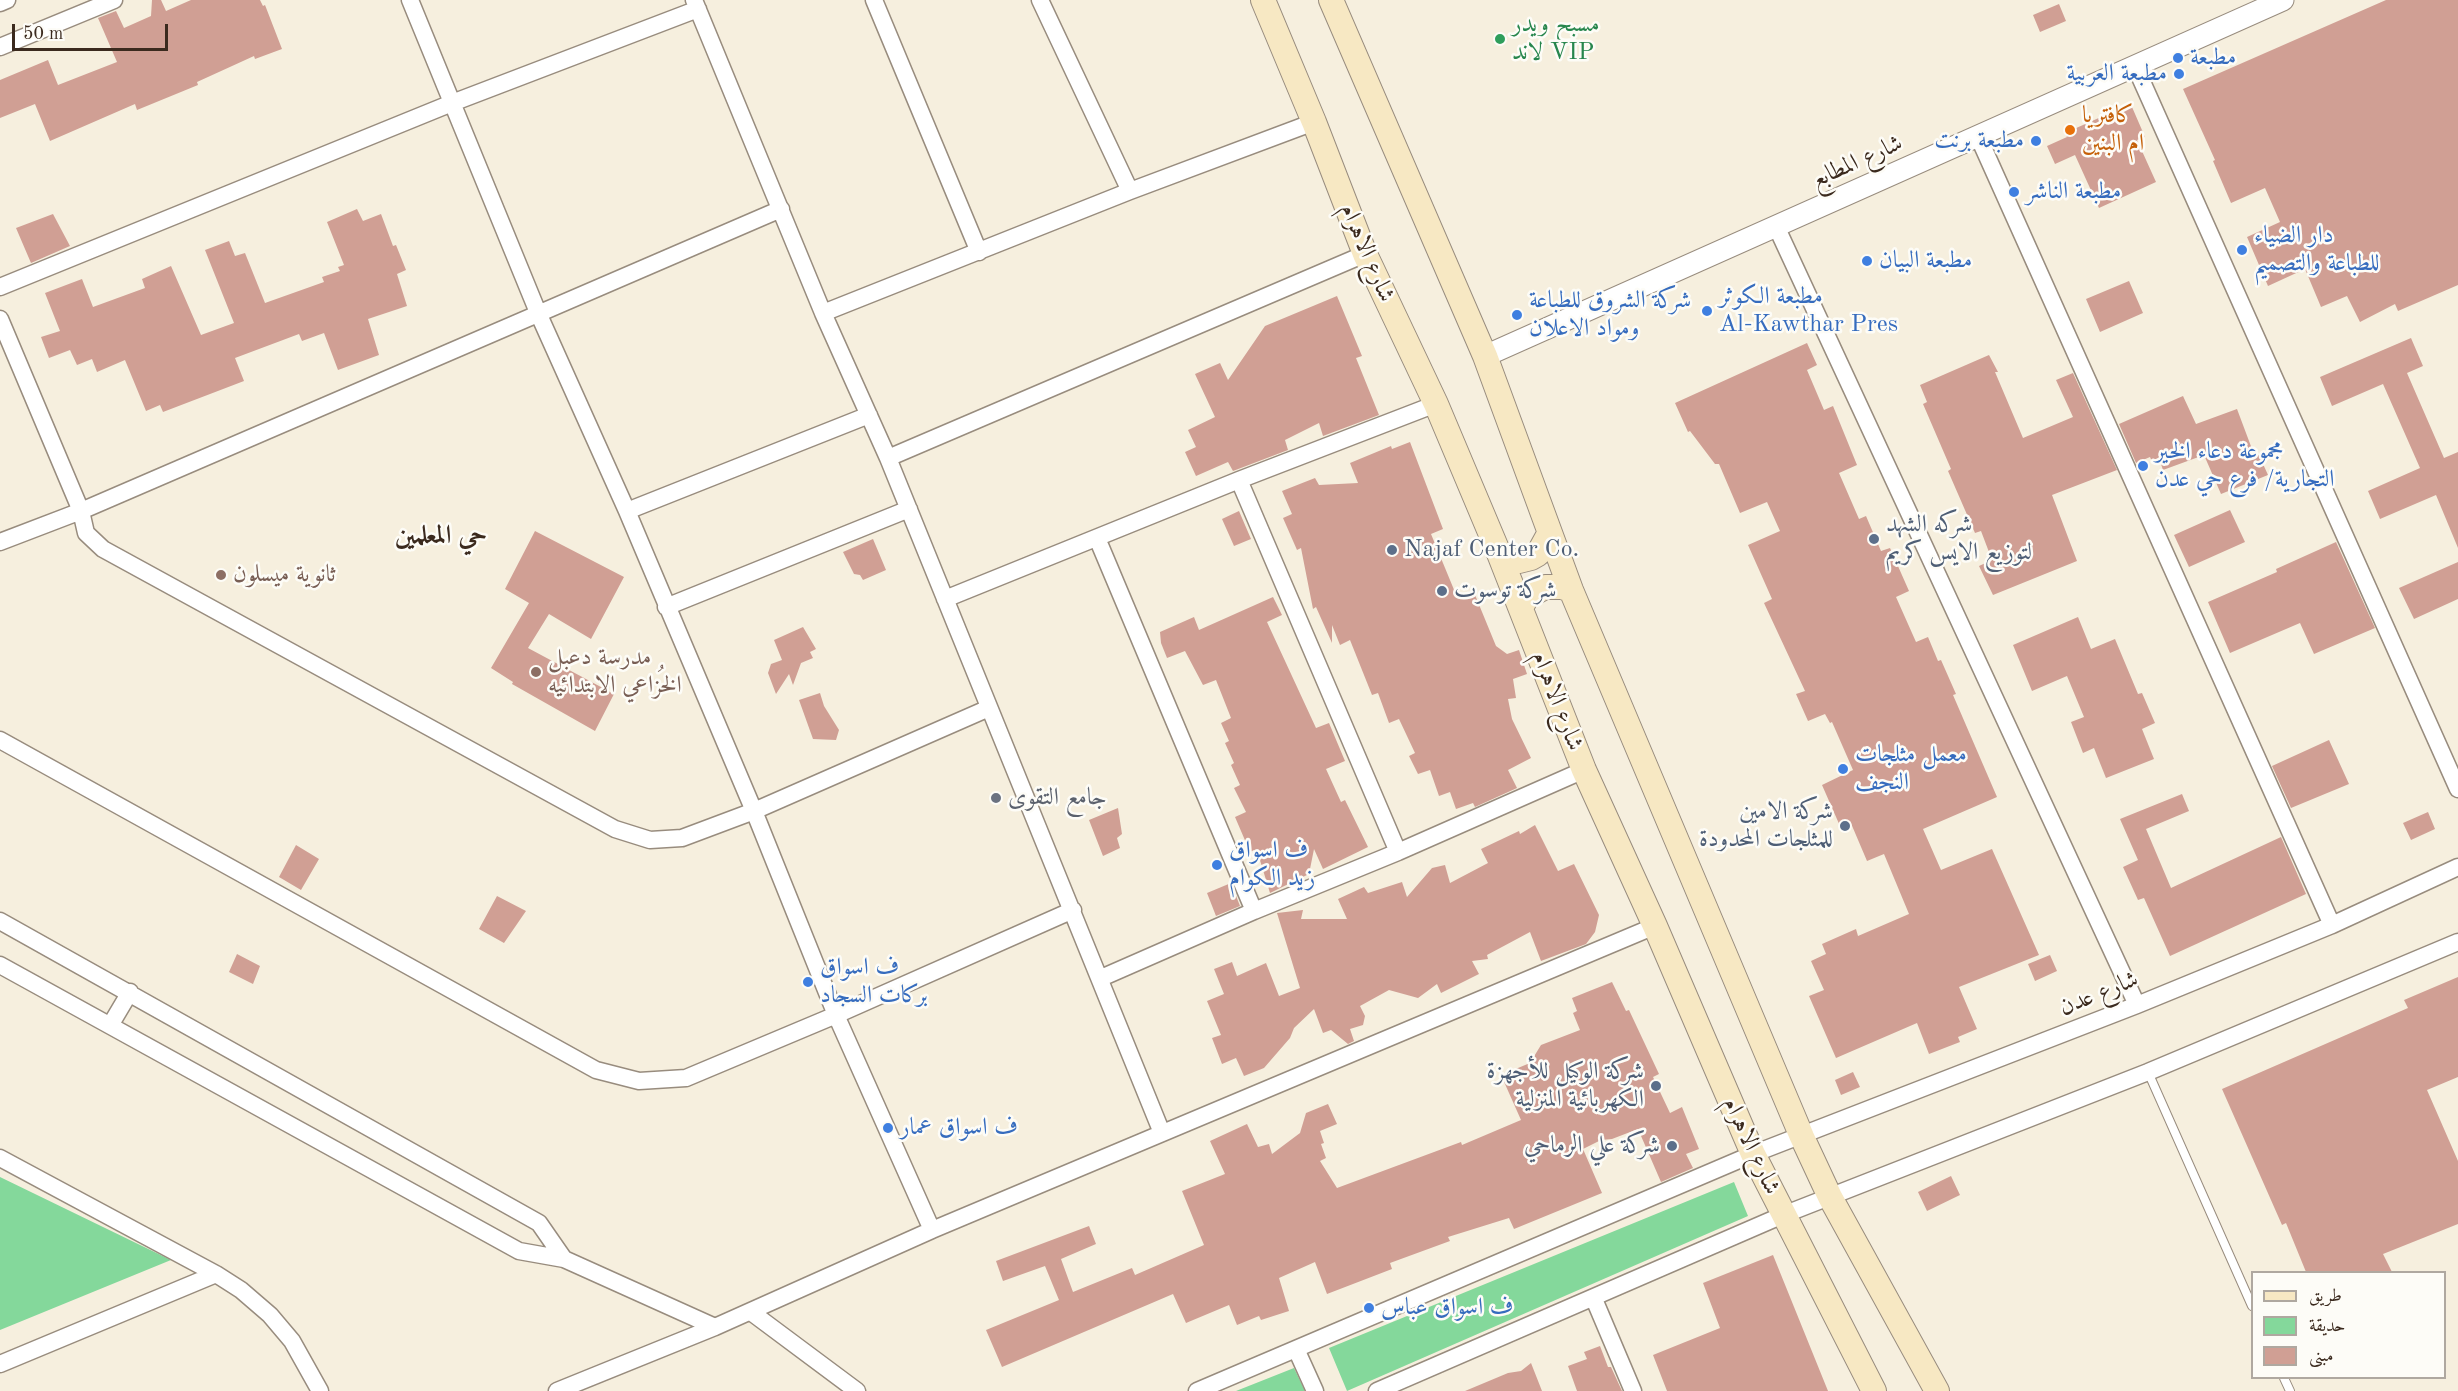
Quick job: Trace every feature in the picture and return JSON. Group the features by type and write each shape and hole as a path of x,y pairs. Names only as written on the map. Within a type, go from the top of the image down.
{"main road":[{"name":"شارع الاهرام","path":"1263,0 1314,122 1365,254 1436,404 1500,556 1584,770 1655,926 1753,1154 1875,1391"},
{"name":"شارع الاهرام","path":"1331,0 1485,356 1571,590 1802,1137 1830,1197 1936,1391"},
{"path":"1500,556 1519,561 1531,558 1538,554 1549,534"},
{"path":"1521,607 1527,597 1545,586 1562,586 1571,590"}],"street":[{"path":"0,3 7,0"},
{"path":"410,0 539,315 627,511 754,811 836,1015 932,1230"},
{"path":"874,0 979,252"},
{"path":"1040,0 1130,191"},
{"name":"شارع المطابع","path":"1485,356 2134,66 2247,7 2283,0"},
{"path":"0,47 108,2"},
{"path":"0,287 696,5 823,313 888,458 1162,1133"},
{"path":"2134,66 2458,789"},
{"path":"823,313 1130,191 1314,122"},
{"path":"1978,136 2332,925"},
{"path":"0,542 81,511 780,209"},
{"path":"1776,226 2137,1005"},
{"path":"888,458 1365,254"},
{"path":"0,319 81,511 86,533 103,549 615,829 650,840 682,838 754,811 989,708"},
{"path":"945,599 1239,480 1436,404"},
{"path":"627,511 869,415"},
{"path":"1239,480 1398,852"},
{"path":"666,607 909,509"},
{"path":"1097,538 1254,911"},
{"path":"0,740 596,1070 639,1081 686,1078 836,1015 1073,910"},
{"path":"1101,978 1584,770"},
{"name":"شارع عدن","path":"1197,1391 1753,1154 1802,1137 2137,1005 2332,925 2458,867"},
{"path":"0,921 538,1223 564,1259"},
{"path":"556,1391 751,1312 932,1230 1655,926"},
{"path":"1377,1391 1783,1215 2148,1072 2458,942"},
{"path":"0,965 111,1024 519,1251 564,1259 715,1327"},
{"path":"111,1024 130,992"},
{"path":"0,1158 216,1274 241,1290 270,1315 292,1341 320,1391"},
{"path":"0,1364 216,1274"},
{"path":"1593,1299 1633,1391"},
{"path":"751,1312 857,1391"},
{"path":"1296,1349 1315,1391"}],"lane":[{"path":"2148,1072 2251,1302"}],"green space":[{"path":"0,1177 171,1260 0,1330"},
{"path":"1734,1182 1748,1216 1347,1391 1329,1348"},
{"path":"1294,1368 1305,1391 1236,1391"}],"building":[{"path":"152,0 161,0 166,11 191,0 260,0 263,6 265,5 282,49 255,59 254,56 197,82 198,85 137,110 135,104 50,141 35,104 0,118 0,80 48,60 58,85 117,62 98,18 116,11 124,28 151,16"},
{"path":"2386,0 2458,0 2458,285 2398,311 2395,304 2360,322 2347,296 2321,307 2305,269 2268,286 2247,237 2280,222 2265,188 2231,203 2213,161 2215,160 2183,89"},
{"path":"2059,4 2066,21 2040,32 2033,15"},
{"path":"2132,107 2145,137 2137,140 2156,182 2099,208 2075,155 2055,164 2047,146 2067,137 2065,133 2110,113 2111,116"},
{"path":"357,209 363,221 381,214 393,246 396,245 406,270 397,274 407,306 368,319 379,355 338,370 324,333 302,341 299,334 235,358 244,381 163,412 160,405 146,411 125,360 97,372 92,359 77,365 70,350 49,358 41,337 60,331 45,293 82,279 93,307 145,288 142,279 171,266 201,335 234,323 205,250 229,241 235,256 245,253 265,303 324,282 322,277 340,271 338,267 344,265 327,222"},
{"path":"53,214 70,246 31,263 16,228"},
{"path":"2129,281 2143,313 2100,332 2086,299"},
{"path":"1337,296 1362,356 1356,358 1379,415 1323,436 1319,423 1285,440 1288,450 1233,471 1228,462 1196,476 1185,452 1196,447 1188,430 1215,417 1195,374 1220,363 1228,380 1265,326"},
{"path":"2411,338 2423,366 2407,373 2444,458 2458,452 2458,548 2436,495 2380,519 2368,491 2420,468 2383,384 2332,406 2320,377"},
{"path":"1807,343 1817,365 1807,370 1824,410 1833,406 1857,465 1839,473 1859,519 1866,516 1881,551 1890,548 1909,591 1896,597 1916,642 1928,637 1938,661 1941,660 1956,694 1953,695 1997,797 1923,829 1941,870 1992,849 2039,955 1959,987 1977,1029 1958,1037 1960,1042 1929,1054 1917,1023 1836,1058 1809,996 1824,990 1811,961 1826,954 1822,944 1856,929 1858,936 1909,914 1884,854 1867,861 1850,821 1840,826 1822,785 1853,770 1832,722 1830,723 1825,714 1808,721 1796,694 1805,691 1764,603 1772,599 1748,545 1780,531 1767,502 1740,513 1719,464 1715,464 1690,431 1688,432 1675,403"},
{"path":"1989,355 1998,372 1995,372 2023,438 2073,417 2056,380 2073,373 2117,470 2052,495 2077,561 1993,595 1979,566 1992,560 1981,531 1975,533 1948,471 1951,469 1923,404 1927,402 1920,385"},
{"path":"2183,396 2196,424 2237,409 2255,457 2259,455 2268,475 2221,494 2204,455 2163,470 2160,461 2153,464 2150,457 2136,463 2119,424"},
{"path":"1410,442 1443,529 1431,534 1457,597 1473,590 1496,646 1507,654 1519,650 1527,674 1513,679 1516,698 1508,699 1512,719 1531,758 1508,770 1517,788 1475,807 1473,803 1456,809 1450,792 1439,796 1430,770 1418,774 1409,756 1415,753 1399,719 1389,723 1378,693 1372,695 1350,640 1340,645 1332,625 1332,643 1316,607 1313,609 1301,548 1297,550 1283,518 1292,514 1282,491 1315,478 1319,485 1358,483 1350,463 1391,446 1392,449"},
{"path":"2230,510 2245,542 2189,567 2174,535"},
{"path":"1239,511 1251,539 1234,546 1222,519"},
{"path":"535,531 624,577 591,639 549,614 528,648 614,694 595,731 512,684 513,682 491,668 529,603 505,589"},
{"path":"873,539 886,570 863,580 860,575 854,574 843,552"},
{"path":"2336,542 2375,628 2314,654 2300,623 2230,653 2208,602 2277,572 2276,569"},
{"path":"2458,562 2458,599 2414,619 2399,588"},
{"path":"1273,597 1282,615 1267,622 1316,728 1329,723 1345,761 1326,769 1341,802 1345,800 1368,847 1323,869 1314,849 1309,874 1270,893 1259,857 1257,858 1254,850 1250,852 1235,817 1246,812 1234,788 1240,785 1231,765 1234,763 1225,743 1229,741 1221,723 1231,718 1216,680 1203,685 1185,651 1167,658 1161,643 1160,632 1194,617 1199,630"},
{"path":"2078,617 2091,649 2115,639 2138,694 2142,693 2155,723 2142,729 2154,759 2106,778 2094,748 2083,753 2071,722 2084,717 2067,676 2032,691 2013,645"},
{"path":"803,627 816,649 810,652 813,658 801,663 793,685 789,674 776,694 768,673 771,664 782,660 774,640"},
{"path":"820,693 824,706 839,730 836,740 813,739 799,700"},
{"path":"2329,740 2349,784 2291,808 2272,766"},
{"path":"2182,794 2189,811 2146,829 2171,888 2281,837 2306,894 2170,956 2144,898 2138,900 2123,867 2138,860 2120,819"},
{"path":"1118,808 1122,834 1117,838 1120,848 1103,856 1089,820"},
{"path":"2428,812 2435,829 2411,840 2403,823"},
{"path":"1535,825 1558,871 1574,864 1599,915 1595,932 1586,944 1541,961 1530,932 1487,955 1488,959 1472,961 1479,974 1441,993 1437,984 1418,998 1389,990 1360,1006 1365,1016 1363,1025 1350,1029 1354,1041 1348,1044 1331,1030 1323,1033 1314,1009 1294,1028 1290,1038 1264,1068 1244,1076 1236,1058 1222,1064 1212,1038 1221,1035 1207,1001 1224,994 1214,969 1232,962 1237,976 1266,963 1279,996 1300,988 1277,913 1303,910 1301,919 1347,919 1338,899 1364,887 1368,893 1402,882 1407,897 1432,868 1445,865 1450,883 1488,863 1481,849 1519,831 1520,834"},
{"path":"296,845 319,859 301,890 279,877"},
{"path":"1231,883 1240,906 1216,916 1207,893"},
{"path":"497,896 526,911 504,943 479,929"},
{"path":"237,954 260,966 253,984 229,972"},
{"path":"2050,955 2057,971 2035,981 2028,964"},
{"path":"2458,977 2458,1077 2427,1090 2458,1161 2458,1224 2383,1254 2392,1271 2306,1271 2286,1223 2282,1225 2222,1089 2408,1008 2404,1000"},
{"path":"1612,982 1626,1011 1629,1010 1659,1074 1653,1077 1670,1113 1682,1107 1699,1149 1686,1154 1693,1168 1661,1182 1638,1129 1612,1139 1601,1140 1583,1149 1602,1193 1514,1229 1509,1218 1448,1237 1450,1241 1390,1263 1392,1269 1327,1294 1315,1262 1279,1278 1289,1311 1261,1320 1259,1316 1237,1325 1229,1305 1186,1323 1173,1294 1002,1367 986,1330 1059,1300 1045,1266 1003,1281 996,1261 1089,1226 1096,1244 1061,1259 1073,1292 1132,1268 1135,1275 1204,1245 1182,1191 1225,1174 1210,1141 1247,1124 1258,1147 1269,1144 1272,1154 1300,1133 1306,1113 1328,1104 1337,1124 1320,1131 1324,1143 1321,1144 1326,1158 1320,1161 1337,1188 1461,1142 1462,1145 1521,1120 1501,1075 1530,1063 1541,1045 1580,1030 1573,1013 1577,1011 1572,998"},
{"path":"1853,1072 1860,1087 1841,1095 1835,1080"},
{"path":"1951,1176 1960,1195 1927,1211 1918,1192"},
{"path":"1773,1255 1828,1391 1667,1391 1653,1355 1720,1328 1703,1283"},
{"path":"1600,1346 1608,1367 1611,1367 1622,1391 1577,1391 1568,1366 1587,1359 1584,1352"},
{"path":"1531,1363 1542,1391 1465,1391 1508,1373 1521,1371"}],"place":[{"name":"مسبح ويدر لاند VIP","path":"1500,39"},
{"name":"مطبعة","path":"2178,58"},
{"name":"مطبعة العربية","path":"2179,74"},
{"name":"كافتريا ام البنين","path":"2070,130"},
{"name":"مطبعة برنت","path":"2036,141"},
{"name":"مطبعة الناشر","path":"2014,192"},
{"name":"دار الضياء للطباعة والتصميم","path":"2242,250"},
{"name":"مطبعة البيان","path":"1867,261"},
{"name":"مطبعة الكوثر Al-Kawthar Pres","path":"1707,311"},
{"name":"شركة الشروق للطباعة ومواد الاعلان","path":"1517,315"},
{"name":"مجموعة دعاء الخير التجارية/ فرع حي عدن","path":"2143,466"},
{"name":"شركه الشهد لتوزيع الايس كريم","path":"1874,539"},
{"name":"Najaf Center Co.","path":"1392,550"},
{"name":"ثانوية ميسلون","path":"221,575"},
{"name":"شركة توسوت","path":"1442,591"},
{"name":"مدرسة دعبل الخُزاعي الابتدائيه","path":"536,672"},
{"name":"معمل مثلجات النجف","path":"1843,769"},
{"name":"جامع التقوى","path":"996,798"},
{"name":"شركة الامين للمثلجات المحدودة","path":"1845,826"},
{"name":"ف اسواق زيد الكوام","path":"1217,865"},
{"name":"ف اسواق بركات السجاد","path":"808,982"},
{"name":"شركة الوكيل للأجهزة الكهربائية المنزلية","path":"1656,1086"},
{"name":"ف اسواق عمار","path":"888,1128"},
{"name":"شركة علي الرماحي","path":"1672,1146"},
{"name":"ف اسواق عباس","path":"1369,1308"}],"district":[{"name":"حي المعلمین","path":"441,536"}]}
